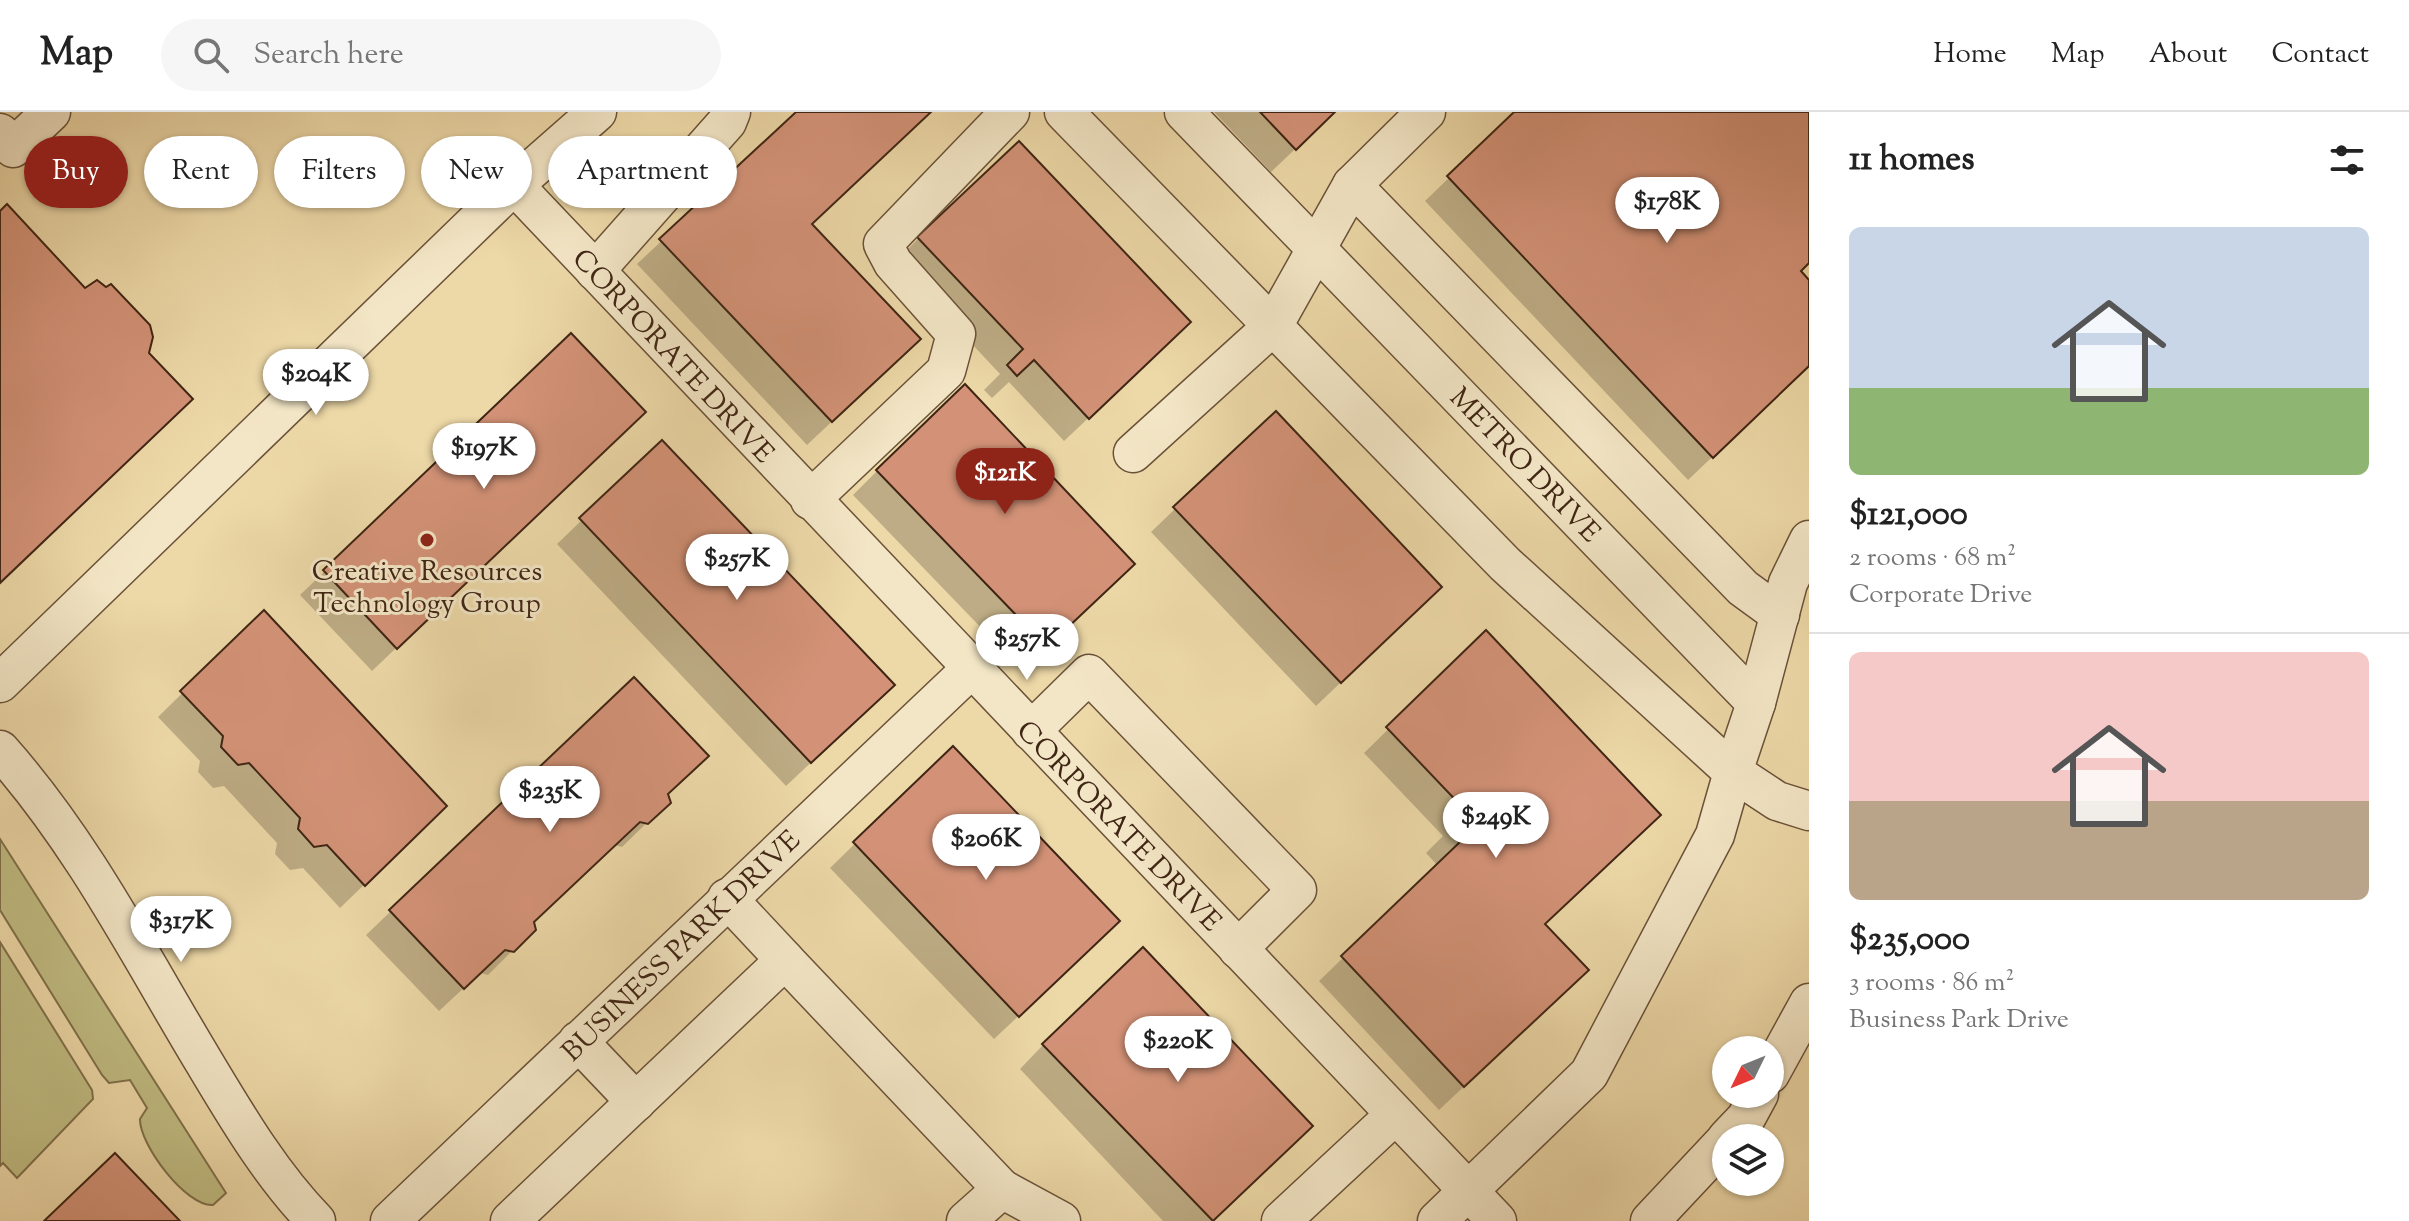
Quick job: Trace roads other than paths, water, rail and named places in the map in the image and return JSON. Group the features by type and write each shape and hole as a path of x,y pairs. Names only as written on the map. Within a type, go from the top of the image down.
{"street":[{"path":"0,133 13,148 51,112"},
{"path":"532,169 597,112"},
{"path":"595,271 727,122 731,112"},
{"path":"810,500 946,371 956,334 893,263 883,244 1010,112"},
{"path":"1064,112 1505,564 1733,772 1777,801 1809,811"},
{"name":"METRO DRIVE","path":"1184,112 1756,703"},
{"path":"1133,453 1273,326 1352,185 1426,112"},
{"path":"1352,185 1725,569 1780,615"},
{"name":"CORPORATE DRIVE","path":"532,204 1497,1221"},
{"path":"0,683 490,208"},
{"path":"1437,1221 1589,1074 1715,835 1756,703 1788,583 1809,540"},
{"name":"BUSINESS PARK DRIVE","path":"390,1221 971,669"},
{"path":"1031,731 1089,674 1297,890 1238,949"},
{"path":"0,750 63,831 113,907 227,1101 292,1197 316,1221"},
{"path":"727,898 1002,1189 1061,1221"},
{"path":"510,1221 785,960"},
{"path":"1784,1049 1809,1003"},
{"path":"578,1041 636,1102"},
{"path":"1281,1221 1395,1115"},
{"path":"1650,1221 1712,1155"},
{"path":"966,1221 1002,1189"}],"place":[{"name":"Creative Resources Technology Group","path":"427,540"}]}
